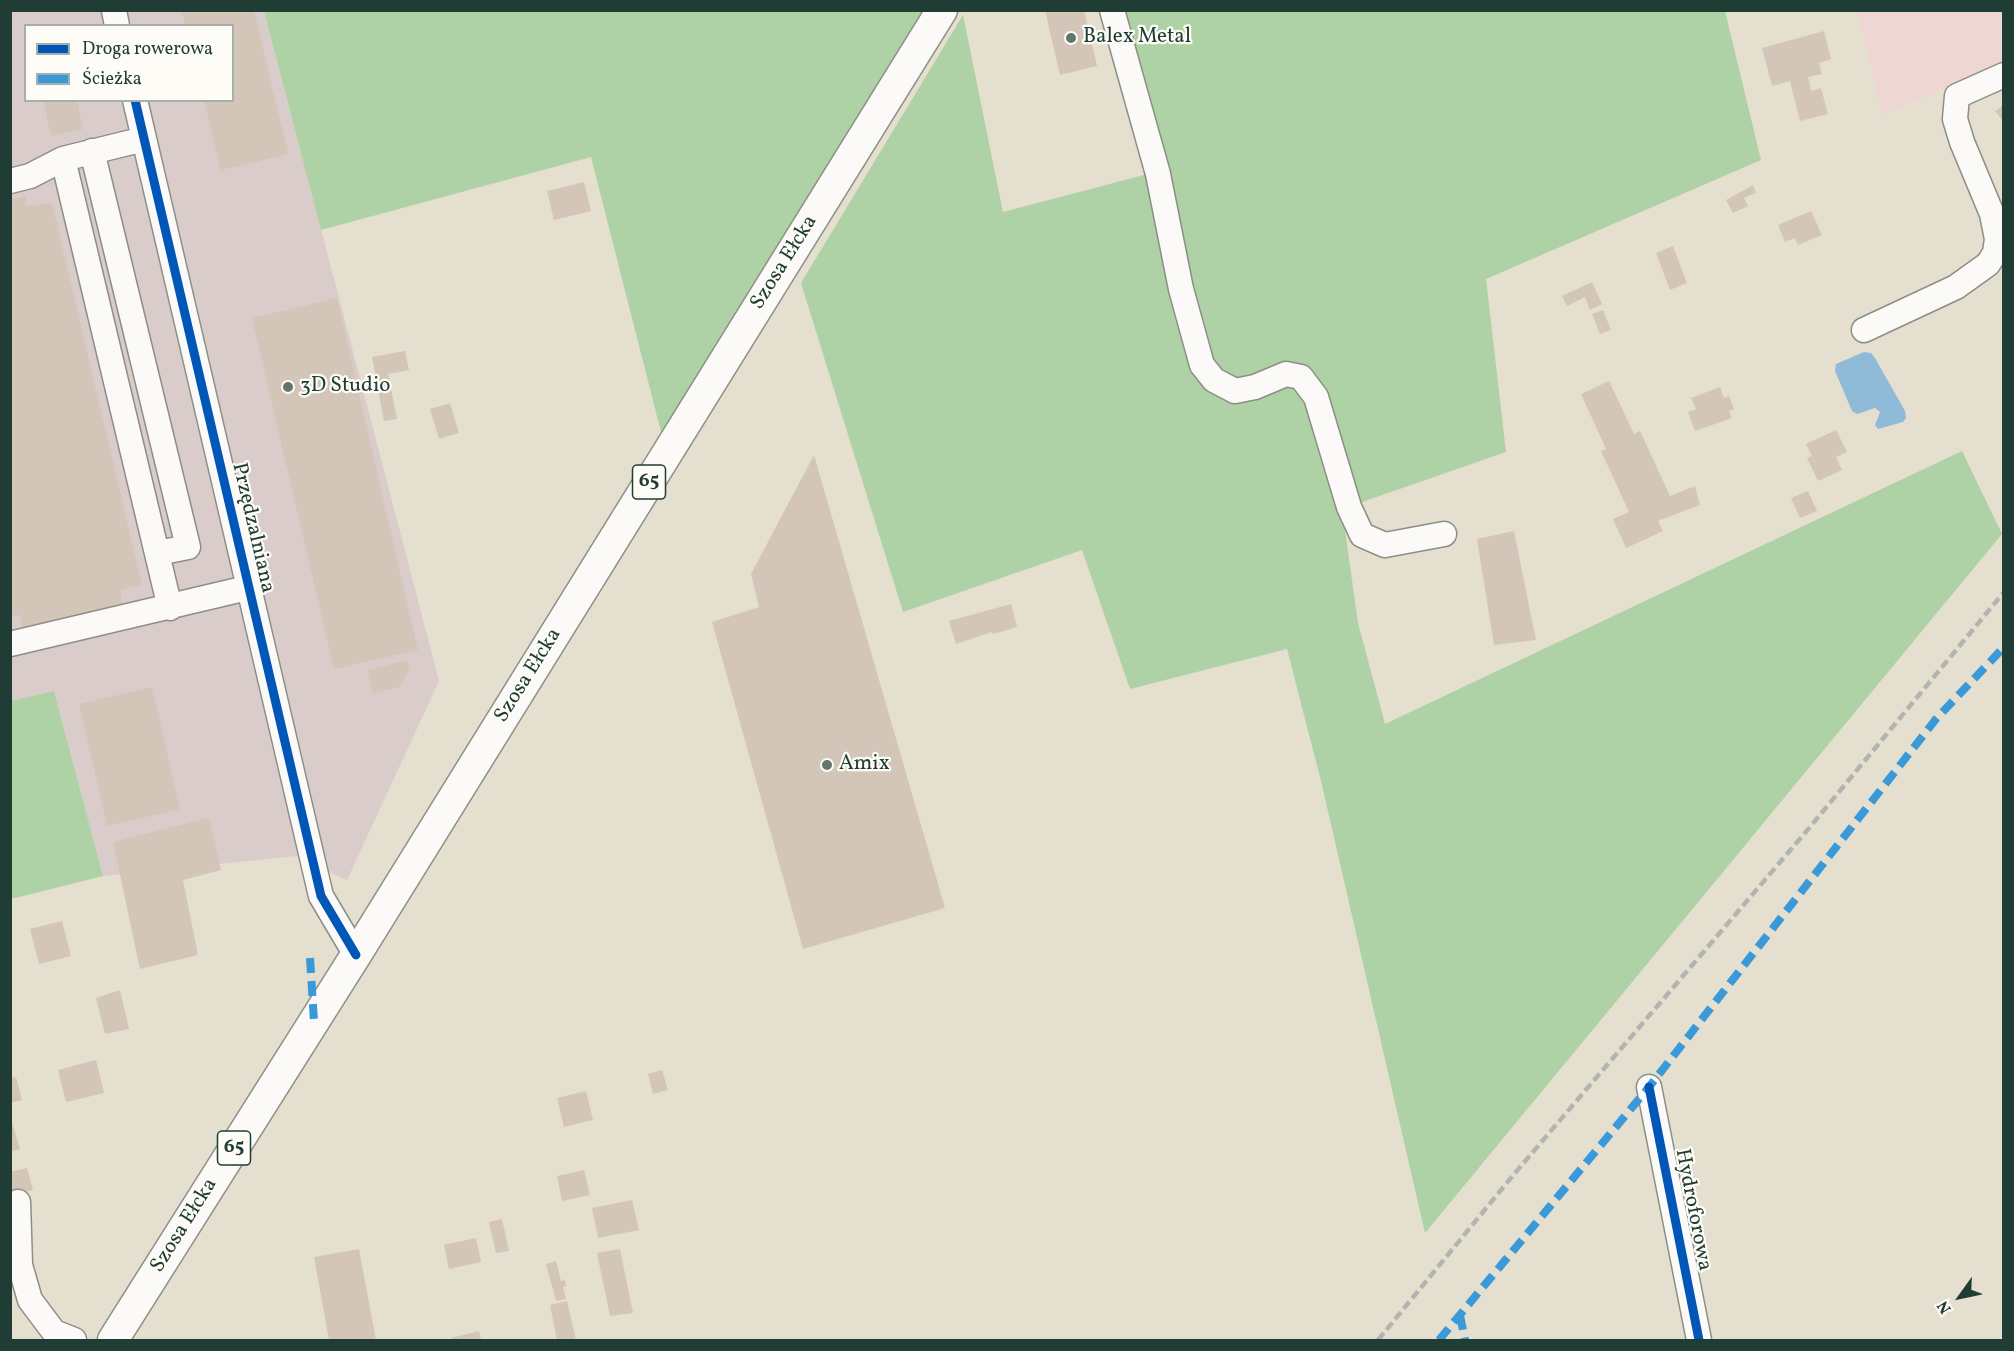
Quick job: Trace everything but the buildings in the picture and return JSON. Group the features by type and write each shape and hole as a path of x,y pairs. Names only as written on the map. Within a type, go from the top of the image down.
{"main road":[{"name":"Szosa Ełcka","path":"113,1341 356,955 942,10"}],"street":[{"path":"1112,10 1158,174 1181,289 1202,365 1214,380 1235,391 1255,387 1286,374 1301,377 1316,396 1349,507 1362,535 1385,545 1444,534"},
{"path":"1864,330 1956,287 1988,264 1995,253 1997,239 1992,214 1962,142 1955,119 1957,96 2004,75"},
{"name":"Przędzalniana","path":"135,102 321,896 356,955"},
{"path":"10,181 30,176 63,159 144,139"},
{"path":"92,151 188,547 158,553"},
{"path":"63,159 170,608"},
{"path":"10,644 248,588"},
{"name":"Hydroforowa","path":"1649,1087 1699,1341"},
{"path":"18,1202 20,1265 30,1300 54,1332 74,1341"}],"shaded area":[{"path":"10,11 264,11 439,681 347,880 296,856 103,876 54,691 11,701"},
{"path":"1858,11 2003,11 2003,64 1882,115"}],"green space":[{"path":"264,11 925,11 662,436 591,157 321,230"},
{"path":"1123,11 1725,11 1761,160 1486,279 1506,452 1342,509 1358,623 1385,724 1962,451 2002,534 1425,1233 1321,781 1287,649 1130,689 1082,550 903,612 801,283 963,15 1003,212 1163,170"},
{"path":"54,691 103,876 11,899 11,701"}],"water":[{"path":"1864,352 1871,353 1875,358 1905,411 1906,418 1903,422 1878,429 1875,425 1880,412 1875,408 1857,414 1852,411 1835,371 1836,364"}],"railway":[{"path":"1378,1340 1515,1173 1810,827 2004,592"}],"marked path":[{"path":"1439,1340 1649,1087 1936,719 2004,647"},
{"path":"310,958 314,1021"},
{"path":"1460,1315 1465,1340"}],"cycle path":[{"path":"135,102 321,896 356,955"},
{"path":"1649,1087 1699,1340"}],"place":[{"name":"Balex Metal","path":"1071,38"},
{"name":"3D Studio","path":"288,387"},
{"name":"Amix","path":"827,765"}]}
